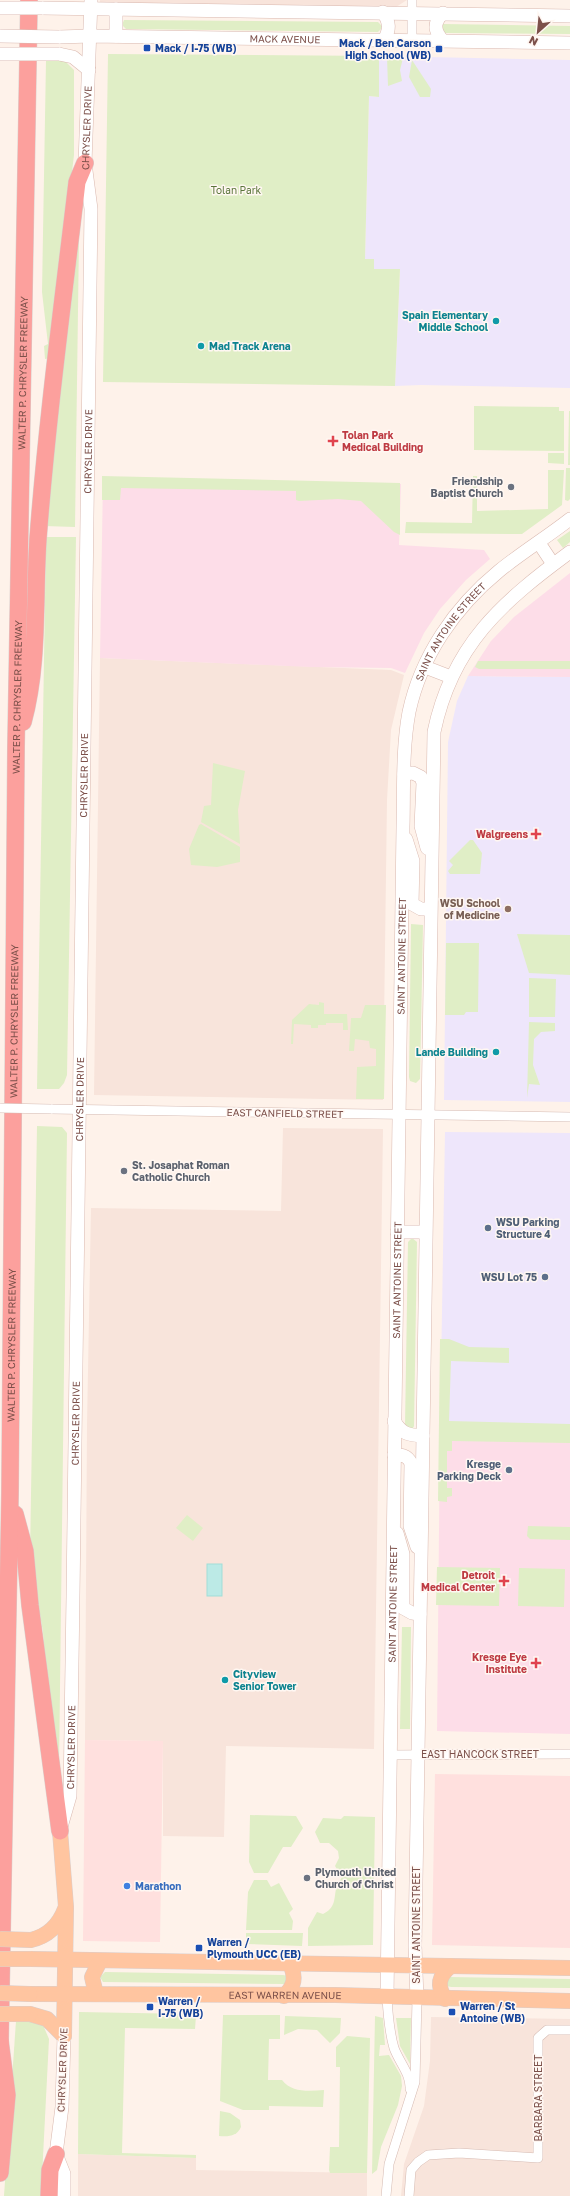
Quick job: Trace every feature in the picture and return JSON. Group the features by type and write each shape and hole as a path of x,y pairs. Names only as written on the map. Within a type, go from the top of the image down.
{"highway":[{"name":"WALTER P. CHRYSLER FREEWAY","path":"0,2173 7,2095 0,2042 10,1493 16,747 29,0"},
{"path":"16,747 31,695 38,540 48,419 77,182 85,163"},
{"path":"10,1493 25,1551 30,1605 60,1831"},
{"path":"49,2196 50,2170 56,2154"}],"main road":[{"name":"CHRYSLER DRIVE","path":"60,1831 66,1908 64,2036"},
{"path":"0,1939 31,1940 41,1938 49,1933 62,1917 66,1908"},
{"path":"0,1959 570,1968"},
{"path":"96,1994 92,1977 100,1961"},
{"path":"284,1996 292,1989 294,1982 294,1973 290,1964"},
{"path":"445,1999 440,1991 439,1983 441,1975 451,1966"},
{"name":"EAST WARREN AVENUE","path":"0,1993 570,2001"},
{"path":"0,2014 30,2014 47,2019 64,2036"}],"street":[{"path":"0,8 60,8 91,4 116,9 383,12 412,6 443,13 570,16"},
{"name":"CHRYSLER DRIVE","path":"60,1831 70,1796 91,209 85,163 91,36 91,4"},
{"path":"412,6 412,42"},
{"path":"116,9 116,36"},
{"path":"383,12 389,21 389,31 384,41"},
{"path":"443,13 436,19 435,28 437,35 443,41"},
{"name":"MACK AVENUE","path":"0,36 116,36 412,42 570,43"},
{"path":"0,54 59,54 73,57 89,70"},
{"name":"SAINT ANTOINE STREET","path":"409,2102 410,2080 395,2049 389,2027 386,1998 386,1966 403,827 404,774 409,712 425,667 441,635 464,604 500,570 570,520"},
{"path":"539,543 553,564"},
{"name":"SAINT ANTOINE STREET","path":"386,2196 389,2164 415,2082 416,2065 417,1999 415,1965 425,1232 434,732 438,712 451,677 470,642 491,618 553,564 570,552"},
{"path":"425,667 451,677"},
{"path":"404,774 413,773 421,777 423,784 421,826 431,866"},
{"path":"403,827 413,861 412,904 420,909 430,909"},
{"name":"EAST CANFIELD STREET","path":"0,1108 570,1117"},
{"path":"397,1232 425,1232"},
{"path":"394,1421 401,1431 407,1435 423,1436"},
{"path":"394,1455 404,1455 409,1458 411,1463 410,1526 421,1558"},
{"path":"393,1516 403,1554 403,1608 412,1613 420,1614"},
{"name":"EAST HANCOCK STREET","path":"390,1755 570,1754"},
{"name":"BARBARA STREET","path":"409,2196 411,2170 418,2162 428,2155 439,2153 538,2158 538,2038 547,2030 570,2030"},
{"name":"CHRYSLER DRIVE","path":"64,2036 62,2107 56,2154 64,2174 64,2196"}],"shaded area":[{"path":"100,0 407,0 396,7 100,3"},
{"path":"379,56 570,60 570,388 421,385 395,386 400,269 373,269 365,259 369,96 379,97"},
{"path":"103,479 401,484 399,545 484,550 490,559 466,580 440,609 424,633 405,673 391,668 311,667 100,658"},
{"path":"570,573 570,677 468,676 491,641 514,617"},
{"path":"100,658 391,670 404,675 391,730 387,800 383,1100 94,1095"},
{"name":"WSU School of Medicine","path":"468,676 570,677 570,1102 444,1100 448,742 457,701"},
{"path":"283,1128 383,1129 374,1749 226,1746 224,1837 163,1836 163,1741 85,1740 87,1425 91,1208 281,1211"},
{"path":"445,1132 570,1133 570,1431 440,1432"},
{"name":"Detroit Medical Center","path":"570,1431 570,1734 437,1731 440,1432"},
{"path":"85,1740 163,1741 160,1942 83,1941"},
{"path":"435,1774 570,1776 570,1948 432,1945"},
{"path":"431,2017 570,2019 570,2196 401,2196 404,2164 424,2106 430,2061"},
{"path":"78,2154 196,2158 196,2170 367,2173 367,2196 78,2196"}],"green space":[{"path":"124,20 378,22 383,27 378,32 126,29 122,25"},
{"path":"443,24 570,26 570,34 445,33 441,26"},
{"name":"Tolan Park","path":"108,54 379,56 379,97 369,96 365,259 374,259 374,269 400,269 395,386 103,382"},
{"path":"387,57 403,58 400,70 402,81 388,86"},
{"path":"46,60 65,61 74,70 74,155 50,358 45,359 44,346 48,344 42,292"},
{"path":"412,60 431,89 430,97 420,97 409,77"},
{"path":"79,238 75,527 44,526"},
{"path":"474,406 559,407 559,411 564,411 564,451 474,450"},
{"path":"569,411 570,465 568,465"},
{"path":"548,453 564,453 564,464 548,463"},
{"path":"566,468 570,468 570,499 568,501 565,500"},
{"path":"548,470 564,470 562,505 522,534 405,533 406,522 472,523 473,476 477,476 477,511 548,509"},
{"path":"102,476 400,483 400,535 394,532 361,501 338,499 299,501 296,500 296,491 121,488 120,500 102,500"},
{"path":"570,531 570,542 563,548 557,540"},
{"path":"46,537 76,537 67,1075 64,1083 59,1089 37,1089"},
{"path":"478,661 570,661 570,669 479,669 475,667"},
{"path":"213,763 245,771 238,810 240,844 201,822 204,806 211,805"},
{"path":"201,824 240,847 240,862 217,867 191,865 189,849 199,825"},
{"path":"470,840 473,840 482,853 480,874 450,874 448,871 453,865 449,861"},
{"path":"411,924 423,925 420,1079 416,1083 410,1081 409,1077"},
{"path":"517,934 570,935 570,975 529,973"},
{"path":"446,943 479,943 478,1012 466,1012 464,1015 445,1015"},
{"path":"529,978 556,979 555,1017 529,1017"},
{"path":"319,1002 324,1003 324,1014 347,1014 348,1030 343,1030 343,1023 326,1023 326,1025 318,1025 318,1028 311,1028 311,1025 294,1024 293,1044 291,1044 292,1020 309,1004 319,1005"},
{"path":"365,1005 386,1005 384,1099 356,1099 357,1067 376,1066 376,1049 370,1048 369,1041 355,1039 354,1051 349,1051 351,1018 361,1018"},
{"path":"529,1022 555,1023 555,1031 541,1032 534,1039 533,1065 540,1085 529,1084 527,1098"},
{"path":"37,1126 62,1127 67,1133 59,1767 49,1722 43,1632 30,1556"},
{"path":"412,1238 417,1242 414,1426 412,1430 405,1426 408,1242"},
{"path":"440,1339 449,1339 469,1347 509,1348 509,1363 451,1361 449,1421 570,1424 570,1443 452,1441 452,1451 447,1451 447,1488 452,1488 452,1496 447,1497 447,1502 438,1501"},
{"path":"187,1515 203,1528 193,1541 176,1528"},
{"path":"528,1526 570,1527 570,1540 530,1539 527,1536"},
{"path":"437,1567 500,1568 499,1606 436,1605"},
{"path":"519,1568 565,1569 564,1607 518,1606"},
{"path":"402,1627 411,1627 410,1729 400,1729"},
{"path":"250,1815 296,1816 303,1828 291,1847 283,1847 268,1873 254,1873 249,1862"},
{"path":"344,1816 375,1817 373,1945 308,1946 308,1928 317,1912 323,1914 332,1906 336,1888 342,1877 335,1866 339,1858 338,1851 329,1843 320,1843 315,1832 323,1818 341,1819"},
{"path":"254,1880 267,1880 271,1887 279,1883 293,1909 289,1913 293,1921 292,1930 246,1930 248,1892"},
{"path":"246,1933 303,1933 302,1946 246,1944"},
{"path":"105,1972 288,1976 285,1984 103,1982 100,1977"},
{"path":"449,1977 570,1979 570,1988 451,1987 447,1986 447,1979"},
{"path":"79,2012 190,2014 196,2016 195,2029 125,2028 122,2153 196,2155 196,2158 78,2154"},
{"path":"223,2015 280,2015 280,2039 269,2039 268,2080 282,2080 291,2087 301,2090 324,2090 323,2107 269,2106 269,2110 243,2110 220,2101"},
{"path":"285,2016 341,2018 340,2033 330,2043 317,2030 298,2029 284,2035"},
{"path":"375,2016 383,2018 385,2045 380,2045 379,2056 389,2055 401,2076 402,2086 398,2105 381,2147 377,2170 372,2174"},
{"path":"396,2018 411,2018 410,2064 400,2046"},
{"path":"31,2020 43,2025 49,2039 41,2196 4,2196 16,2021"},
{"path":"347,2036 370,2038 367,2173 330,2173 329,2170 330,2147 339,2147 340,2067 336,2067 336,2047"},
{"path":"220,2111 230,2113 240,2120 241,2127 235,2134 229,2136 219,2136"}],"water":[{"path":"207,1564 222,1564 222,1596 207,1596"}],"place":[{"name":"Mack / I-75 (WB)","path":"147,48"},
{"name":"Mack / Ben Carson High School (WB)","path":"439,49"},
{"name":"Spain Elementary Middle School","path":"496,321"},
{"name":"Mad Track Arena","path":"201,346"},
{"name":"Tolan Park Medical Building","path":"333,441"},
{"name":"Friendship Baptist Church","path":"511,487"},
{"name":"Walgreens","path":"536,834"},
{"name":"WSU School of Medicine","path":"508,909"},
{"name":"Lande Building","path":"496,1052"},
{"name":"St. Josaphat Roman Catholic Church","path":"124,1171"},
{"name":"WSU Parking Structure 4","path":"488,1228"},
{"name":"WSU Lot 75","path":"545,1277"},
{"name":"Kresge Parking Deck","path":"509,1470"},
{"name":"Detroit Medical Center","path":"504,1581"},
{"name":"Kresge Eye Institute","path":"536,1663"},
{"name":"Cityview Senior Tower","path":"225,1680"},
{"name":"Plymouth United Church of Christ","path":"307,1878"},
{"name":"Marathon","path":"127,1886"},
{"name":"Warren / Plymouth UCC (EB)","path":"199,1948"},
{"name":"Warren / I-75 (WB)","path":"150,2007"},
{"name":"Warren / St Antoine (WB)","path":"452,2012"}]}
